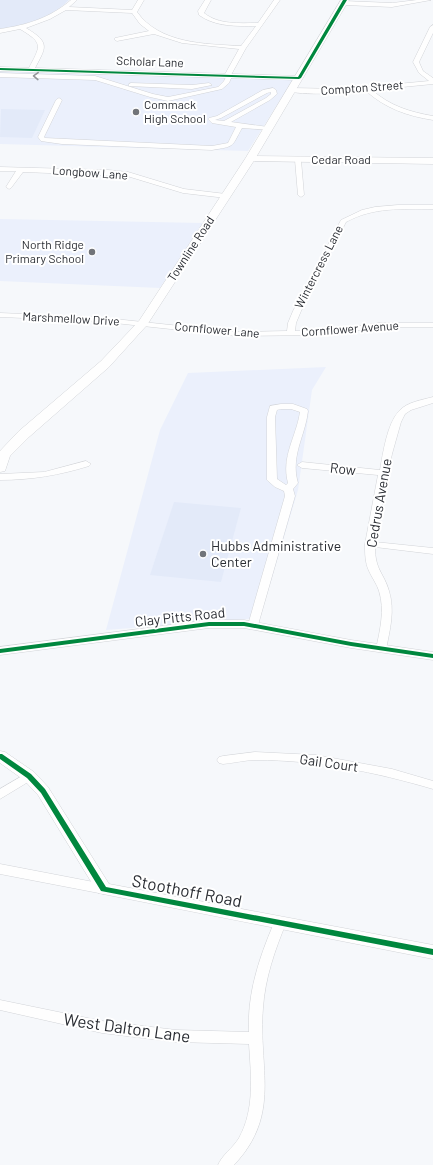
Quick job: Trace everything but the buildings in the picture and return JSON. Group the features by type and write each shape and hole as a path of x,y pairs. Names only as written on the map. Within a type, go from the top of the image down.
{"main road":[{"name":"Townline Road","path":"0,468 4,456 24,434 105,364 143,322 250,159 344,1"}],"street":[{"path":"0,31 21,28 59,14 74,0"},
{"path":"134,12 141,0"},
{"path":"208,0 201,11 201,14 205,17 221,22 259,25"},
{"path":"90,75 152,96 168,99 212,90 222,86 228,78 243,48 277,0"},
{"path":"344,1 392,5 428,2"},
{"path":"66,8 134,12"},
{"path":"134,12 142,25 154,32 192,42 243,48"},
{"path":"433,27 416,62 421,72 433,81"},
{"path":"21,28 36,36 41,42 41,50 31,70"},
{"path":"117,39 154,32"},
{"name":"Scholar Lane","path":"0,69 90,75 299,78"},
{"path":"0,75 52,73"},
{"path":"105,81 114,79 135,86 205,87 228,78"},
{"name":"Compton Street","path":"291,90 334,92 433,81"},
{"path":"367,89 378,100 395,109 433,118"},
{"path":"224,124 268,99 274,94 273,90 265,91 219,117 211,119 214,122 224,124 268,129"},
{"path":"59,100 41,137 43,140 62,142 217,147 230,145 240,126"},
{"name":"Cedar Road","path":"250,159 433,161"},
{"path":"298,160 301,195"},
{"name":"Longbow Lane","path":"0,169 108,172 128,174 183,191 226,196"},
{"path":"9,187 21,169"},
{"name":"Wintercress Lane","path":"291,334 292,323 297,311 343,221 352,215 374,208 433,207"},
{"name":"Marshmellow Drive","path":"0,315 143,322"},
{"name":"Cornflower Lane","path":"143,322 236,334 291,334"},
{"name":"Cornflower Avenue","path":"291,334 329,333 379,326 433,325"},
{"name":"Cedrus Avenue","path":"381,649 386,624 387,602 384,588 374,572 370,557 370,544 384,473 395,425 402,413 414,406 433,400"},
{"path":"280,406 294,406 304,411 304,420 289,462 289,473 293,483 288,489 278,485 272,480 271,417 273,408 280,406"},
{"path":"0,477 22,478 45,476 86,464"},
{"name":"Row","path":"302,464 384,473"},
{"path":"253,625 290,496 288,489"},
{"path":"370,544 433,551"},
{"name":"Clay Pitts Road","path":"0,651 209,624 244,624 381,649 433,656"},
{"path":"0,756 29,776 43,791 104,889"},
{"name":"Gail Court","path":"223,760 255,756 316,759 392,773 433,785"},
{"path":"0,795 29,776"},
{"path":"0,869 104,889"},
{"name":"Stoothoff Road","path":"104,889 433,952"},
{"path":"225,1165 243,1144 254,1120 259,1098 260,1072 256,1038 256,1010 267,954 280,923"},
{"name":"West Dalton Lane","path":"0,1005 102,1028 176,1036 256,1038"}],"shaded area":[{"path":"0,0 69,0 54,12 37,20 0,29"},
{"name":"Commack High School","path":"0,71 293,80 248,151 0,144"},
{"path":"1,109 45,110 32,138 0,137"},
{"name":"North Ridge Primary School","path":"0,219 203,223 160,288 0,281"},
{"name":"Hubbs Administrative Center","path":"326,367 312,390 298,490 260,618 106,630 160,430 188,373"},
{"path":"174,502 241,508 221,582 150,575"}],"cycle path":[{"path":"0,69 299,78 345,0"},
{"path":"0,651 209,624 244,624 351,644 433,656"},
{"path":"0,756 29,776 43,791 104,889 433,952"}],"place":[{"name":"Commack High School","path":"136,112"},
{"name":"North Ridge Primary School","path":"92,252"},
{"name":"Hubbs Administrative Center","path":"203,554"}]}
